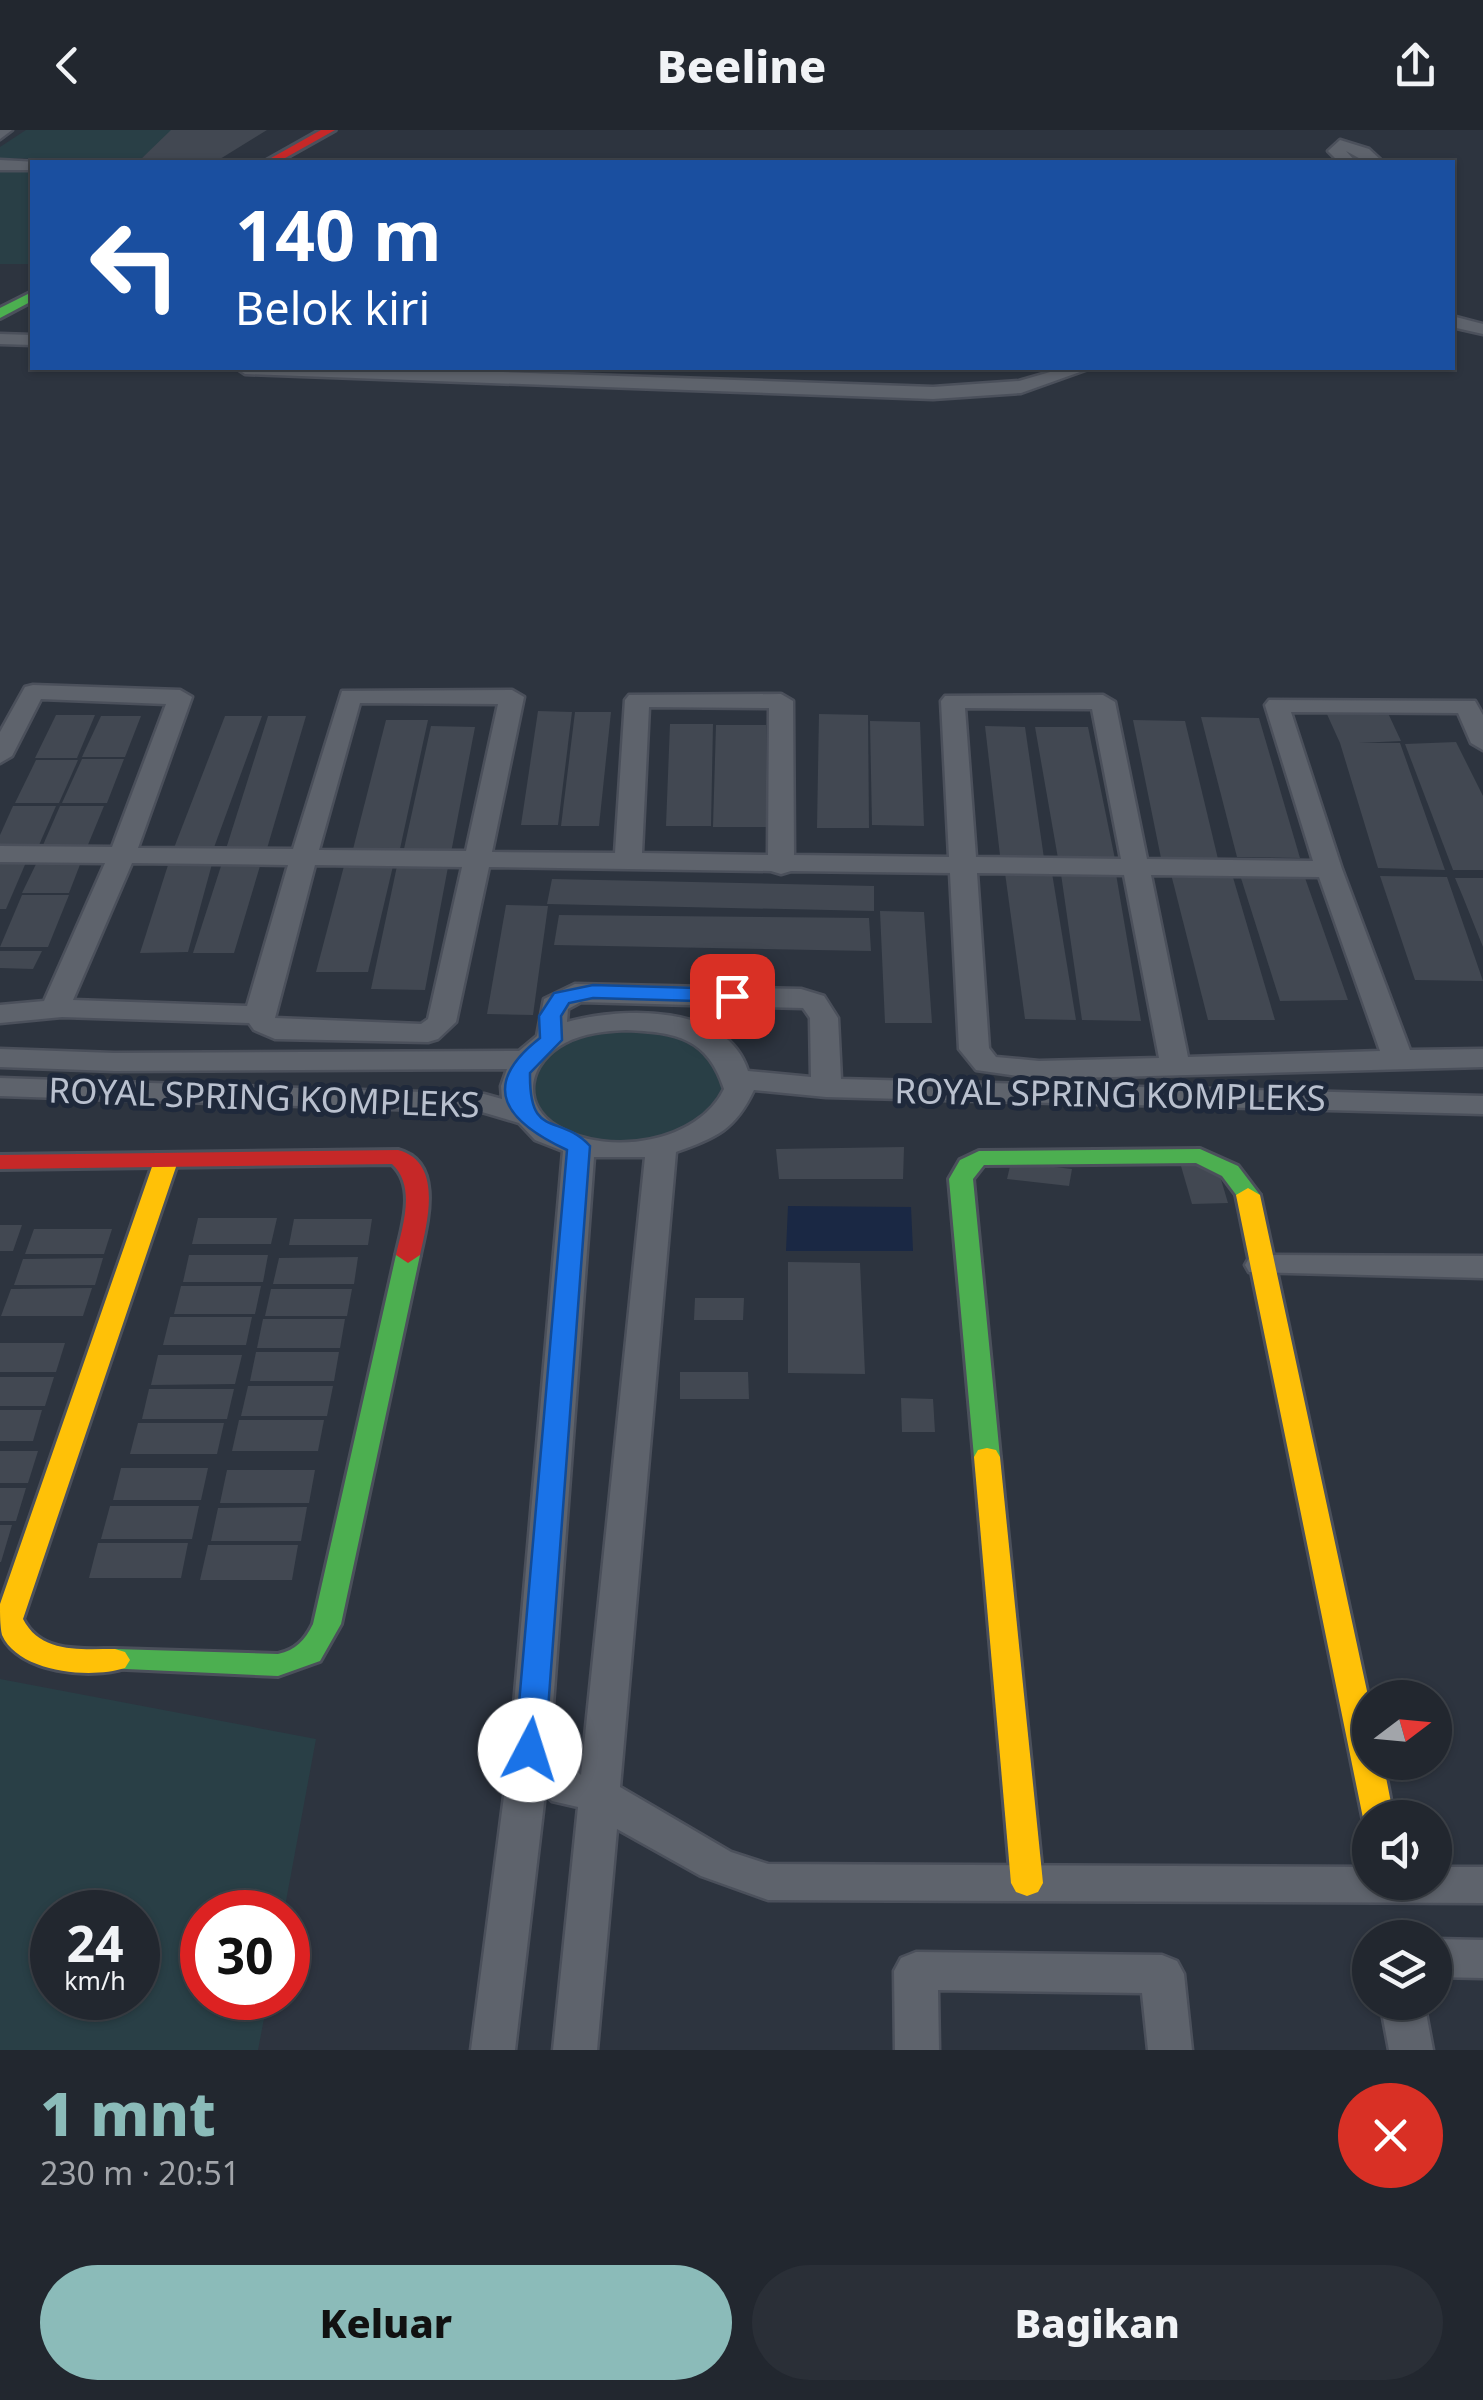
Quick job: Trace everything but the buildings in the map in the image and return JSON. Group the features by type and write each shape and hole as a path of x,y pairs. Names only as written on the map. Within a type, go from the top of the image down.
{"street":[{"path":"275,160 338,134"},
{"path":"308,160 338,134"},
{"path":"1346,160 1336,152 1340,145 1364,152 1374,160"},
{"path":"0,165 30,165"},
{"path":"0,314 30,297"},
{"path":"0,338 30,320"},
{"path":"1455,321 1483,329"},
{"path":"0,338 30,340"},
{"path":"0,355 30,356"},
{"path":"300,370 933,393 1021,387 1076,370"},
{"path":"578,370 923,381 1003,378 1037,370"},
{"path":"0,756 34,692 180,696 122,856 58,1001 62,1008"},
{"path":"350,696 512,697 477,861 442,1022 436,1029 416,1034 276,1030 264,1024 259,1015 350,696"},
{"path":"628,864 637,700 762,701 781,702 781,866"},
{"path":"1175,1066 1103,702 953,701 978,1057 1000,1068 1175,1066 1398,1059 1483,1059"},
{"path":"1398,1059 1329,869 1277,706 1467,706 1483,742"},
{"path":"0,854 781,866 1329,869"},
{"path":"551,1040 554,1005 574,993 801,998 814,1002 824,1018 826,1088"},
{"path":"0,1014 62,1008 259,1015"},
{"path":"114,1062 135,1013"},
{"path":"180,1062 198,1014"},
{"path":"606,1022 666,1025 715,1046 734,1067 737,1079 733,1103 713,1126 661,1148 620,1152 578,1146 539,1128 526,1116 516,1088 526,1060 551,1040 606,1022"},
{"name":"ROYAL SPRING KOMPLEKS","path":"0,1058 114,1062 526,1060"},
{"name":"ROYAL SPRING KOMPLEKS","path":"737,1079 826,1088 1483,1105"},
{"name":"ROYAL SPRING KOMPLEKS","path":"0,1088 484,1104 526,1116"},
{"path":"494,2050 530,1750 578,1146"},
{"path":"575,2050 661,1148"},
{"path":"1027,1883 962,1180 968,1166 980,1158 1200,1156 1233,1170 1242,1181 1249,1198 1375,1800"},
{"path":"0,1162 398,1158 414,1169 418,1186 413,1233 327,1624 317,1648 301,1661 247,1665 57,1658 32,1654 14,1640 9,1619 166,1161"},
{"path":"1260,1265 1483,1268"},
{"path":"530,1750 566,1789 599,1794 716,1864 768,1882 1352,1883"},
{"path":"1452,1884 1483,1885"},
{"path":"1452,1958 1483,1959"},
{"path":"917,2050 916,1972 1162,1974 1170,2050"},
{"path":"1405,2020 1411,2050"}],"shaded area":[{"path":"26,130 179,130 139,160 0,158 0,147"},
{"path":"0,168 30,169 30,264 0,264"},
{"path":"646,1025 702,1042 730,1075 722,1109 684,1135 628,1146 572,1137 535,1111 526,1085 547,1054 560,1044 591,1032"},
{"path":"0,1679 316,1739 288,1890 180,1890 180,2020 264,2020 258,2050 0,2050"}],"water":[{"path":"788,1206 911,1207 913,1251 786,1251"}],"traffic: fast":[{"path":"0,314 30,297"},
{"path":"987,1457 961,1179 968,1165 979,1158 1200,1156 1230,1171 1248,1195"},
{"path":"115,1660 278,1665 303,1657 314,1648 327,1624 408,1255"}],"traffic: slow":[{"path":"115,1660 67,1659 38,1652 16,1634 9,1619 166,1161"},
{"path":"1248,1195 1375,1800"},
{"path":"987,1457 1027,1883"}],"traffic: jam":[{"path":"274,160 329,130"},
{"path":"0,1162 398,1157 408,1166 418,1189 408,1255"}],"route":[{"path":"530,1750 578,1146 557,1139 526,1116 518,1102 518,1073 526,1060 551,1040 550,1016 554,1005 574,993 732,996"}]}
